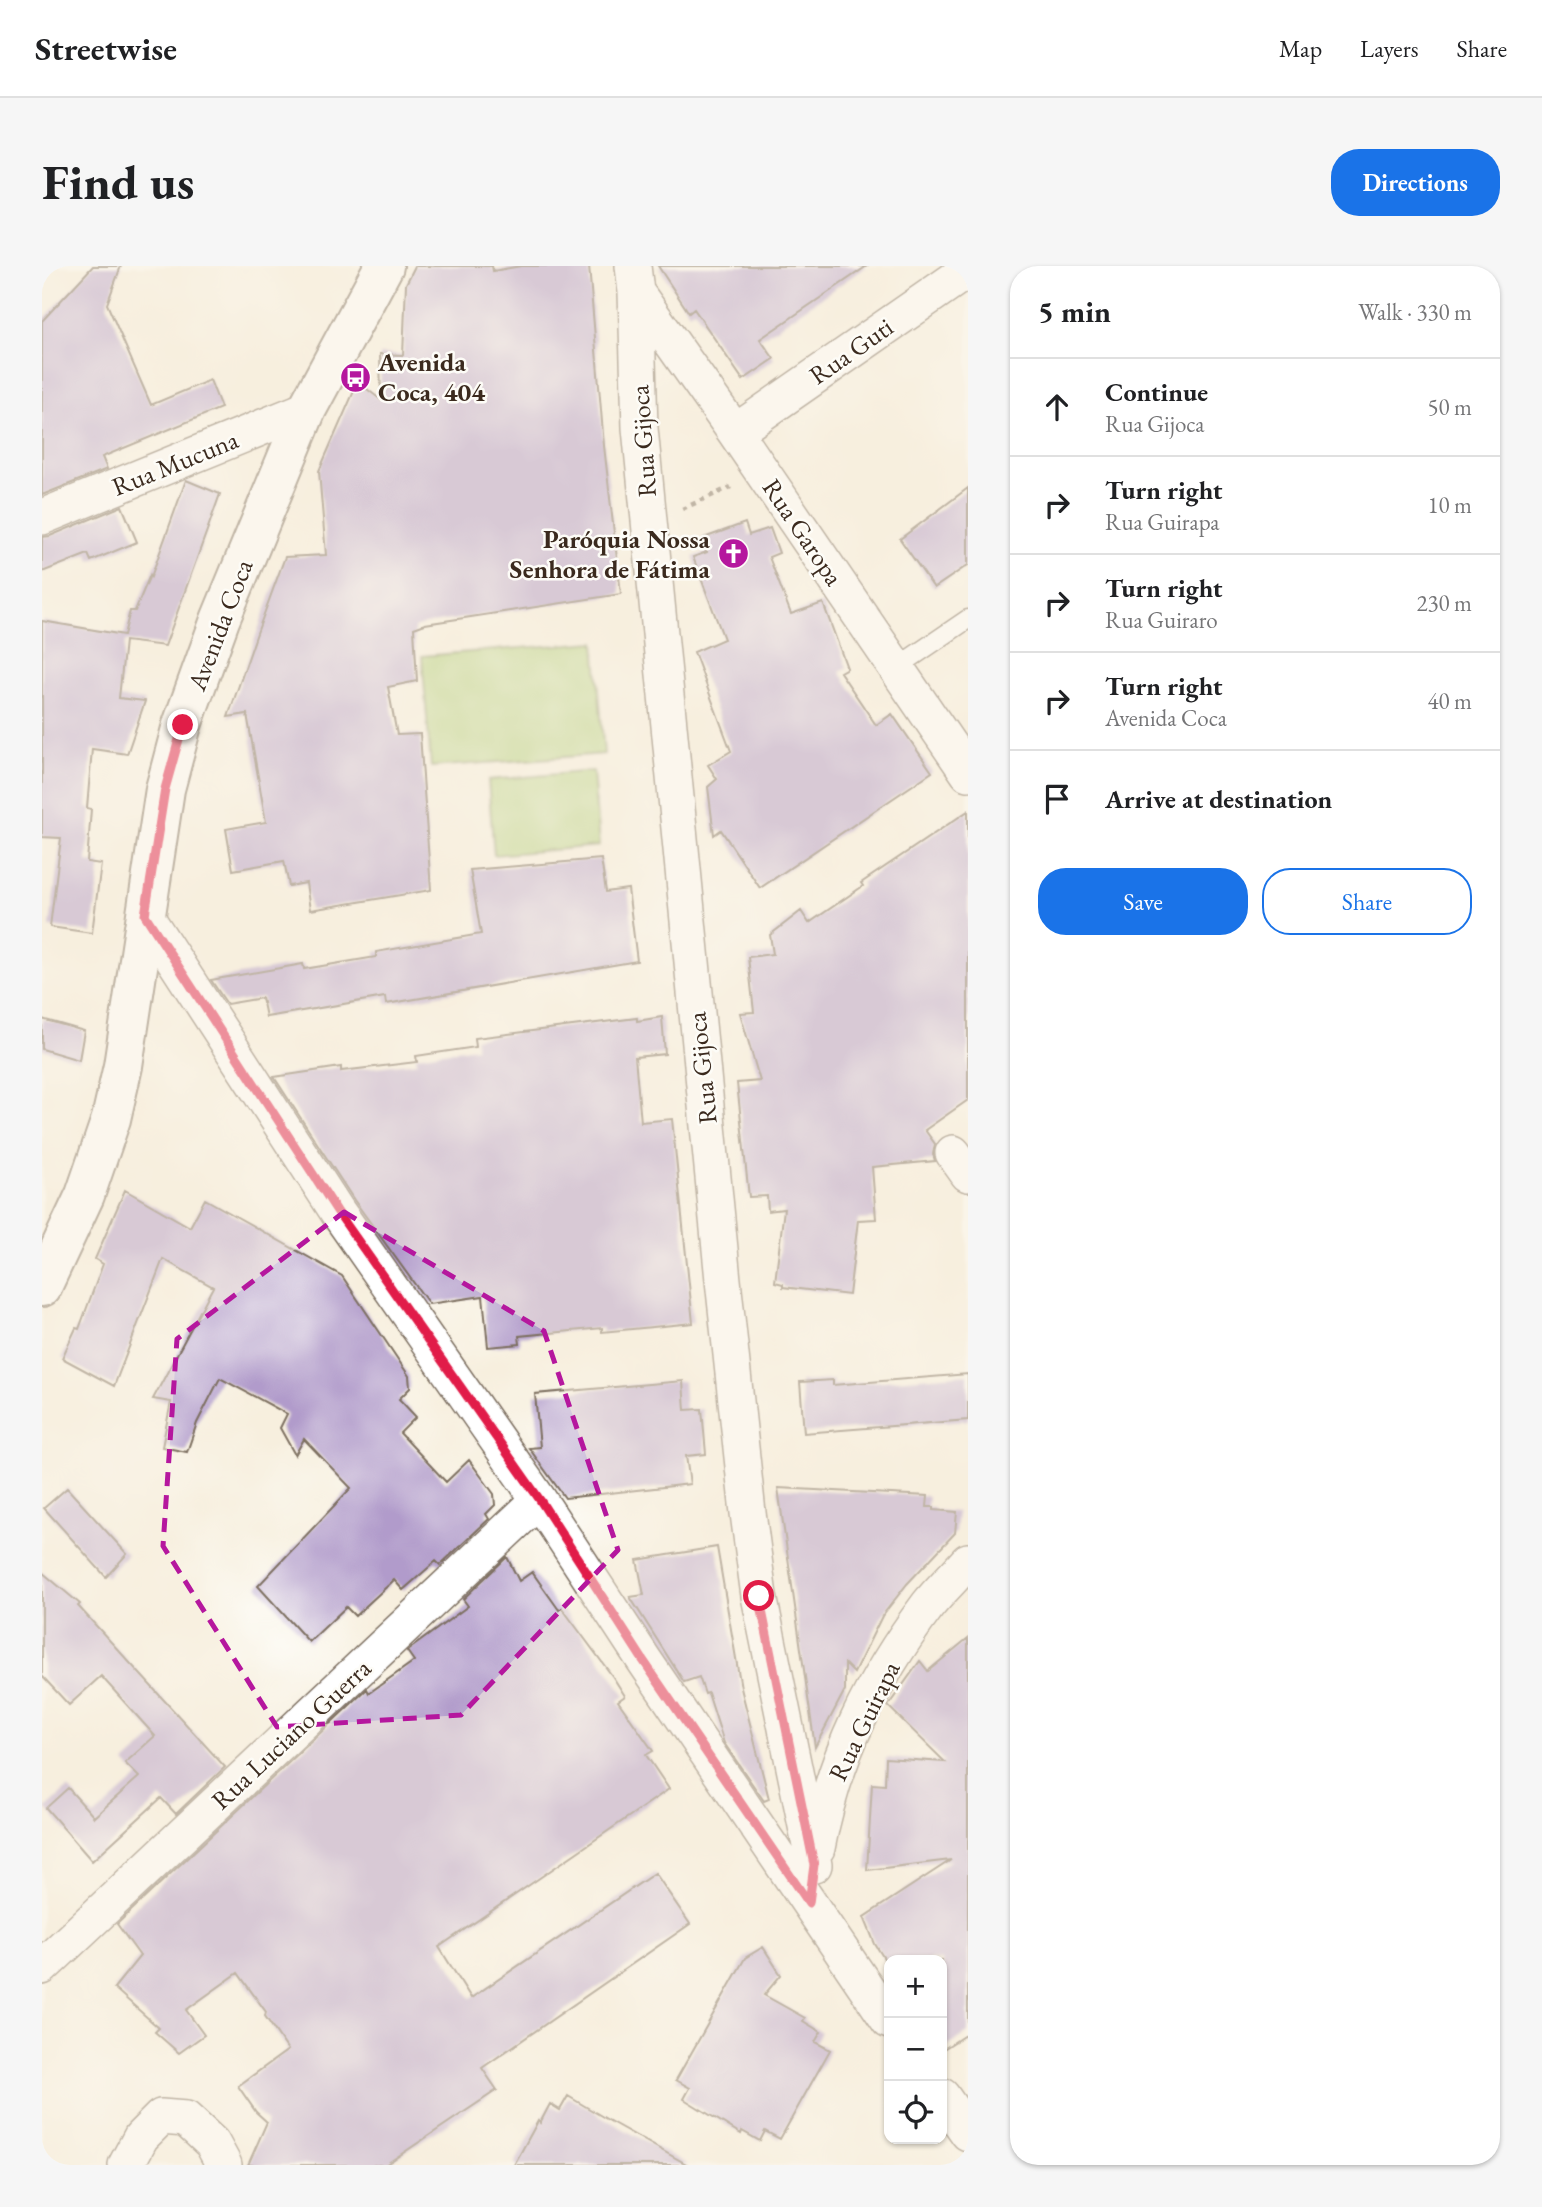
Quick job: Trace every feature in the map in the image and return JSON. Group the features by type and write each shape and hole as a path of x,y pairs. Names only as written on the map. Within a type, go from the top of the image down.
{"street":[{"name":"Avenida Coca","path":"42,1287 85,1195 111,1119 123,1066 165,789 183,725 220,620 307,409 384,266"},
{"name":"Rua Guti","path":"735,432 968,270"},
{"name":"Rua Garopa","path":"634,279 968,773"},
{"name":"Rua Gijoca","path":"634,279 640,428 720,1253 747,1499 759,1596 814,1865"},
{"name":"Rua Mucuna","path":"42,517 307,409"},
{"path":"145,915 337,1211 540,1500 643,1660 887,2018"},
{"name":"Rua Luciano Guerra","path":"42,1967 540,1500"},
{"name":"Rua Guirapa","path":"809,1903 824,1811 842,1754 875,1684 929,1604 968,1561"},
{"path":"947,2103 968,2133"},
{"path":"126,2165 141,2137 151,2125 161,2117 174,2117 186,2119 212,2143 223,2165"}],"lane":[{"path":"896,668 968,619"}],"path":[{"path":"674,512 737,485"}],"highlighted area":[{"path":"344,1212 544,1331 618,1550 461,1715 277,1727 163,1546 177,1339"}],"green space":[{"path":"595,642 604,754 431,767 422,656"},
{"path":"593,771 599,846 494,855 488,780"}],"building":[{"path":"93,266 121,266 107,304 151,405 210,380 221,408 102,457 107,469 42,495 42,321"},
{"path":"415,266 492,266 493,271 521,266 589,266 604,446 621,594 425,624 414,628 417,681 388,687 397,735 420,734 431,890 310,910 306,883 289,886 284,861 233,870 226,829 266,822 247,714 228,717 285,557 326,555 319,471 358,382 381,400 380,354 403,355 406,284"},
{"path":"658,266 867,266 760,339 774,359 743,380 694,309 689,313"},
{"path":"186,480 220,494 165,646 125,641 119,698 145,701 127,754 92,749 87,808 91,809 87,862 101,864 92,933 50,927 61,838 42,837 42,621 124,635 130,611 135,611 150,575 151,577"},
{"path":"968,488 968,565 934,588 900,539"},
{"path":"122,506 137,542 91,561 88,554 42,572 42,537"},
{"name":"Paróquia Nossa Senhora de Fátima","path":"745,523 749,535 770,528 779,553 769,557 791,614 823,603 847,668 840,672 876,725 892,714 932,772 760,888 721,830 714,835 708,787 717,779 708,765 731,751 694,652 724,639 693,557 707,552 704,538"},
{"path":"968,811 968,1100 925,1130 935,1144 935,1161 872,1167 876,1219 858,1220 849,1295 783,1287 783,1284 775,1282 784,1209 768,1211 767,1196 749,1197 737,1083 760,1081 740,1013 754,1012 748,957 773,954 770,935 801,911 809,923 863,886 861,883"},
{"path":"601,859 606,892 628,889 637,961 386,1004 385,997 266,1017 262,998 227,1004 211,980 303,964 304,969 376,957 376,952 481,934 470,870"},
{"path":"662,1017 665,1054 635,1057 641,1122 672,1119 693,1323 602,1332 602,1328 519,1336 520,1344 488,1347 483,1296 429,1304 354,1200 274,1077 341,1067 341,1071 417,1062 416,1056 476,1047 475,1038"},
{"path":"42,1019 84,1031 79,1060 42,1049"},
{"path":"125,1190 190,1227 205,1199 342,1276 409,1376 410,1388 399,1399 416,1417 400,1433 446,1482 469,1460 494,1494 495,1505 486,1514 489,1519 440,1565 436,1561 403,1590 394,1580 355,1616 346,1607 309,1642 258,1586 351,1488 304,1439 295,1455 280,1428 287,1414 220,1378 197,1423 187,1452 162,1447 171,1402 153,1399 213,1287 163,1259 114,1386 62,1358 76,1328 79,1329 103,1264 95,1259"},
{"path":"968,1374 968,1420 804,1433 800,1382 833,1380 833,1385"},
{"path":"683,1381 685,1410 702,1409 706,1454 686,1456 690,1484 565,1498 529,1448 540,1447 535,1394"},
{"path":"67,1488 127,1554 106,1577 44,1508"},
{"path":"778,1488 928,1496 927,1507 957,1512 955,1533 907,1584 882,1616 854,1673 845,1664 845,1690 815,1747"},
{"path":"717,1547 741,1688 769,1799 764,1801 724,1743 708,1693 705,1694 699,1677 684,1682 630,1597 644,1595 637,1560"},
{"path":"507,1557 519,1581 532,1572 613,1677 625,1696 618,1701 653,1751 646,1755 669,1789 439,1947 471,1998 655,1873 690,1924 482,2068 497,2090 385,2165 248,2165 267,2122 256,2112 238,2086 288,2050 265,2016 266,2012 238,1973 186,2010 204,2035 179,2053 155,2032 159,2028 114,1988 140,1956 117,1924 367,1689 369,1693 414,1661 407,1651 468,1606 463,1599"},
{"path":"42,1572 80,1604 78,1606 225,1767 176,1814 161,1798 92,1861 46,1808 68,1788 94,1817 139,1777 125,1763 155,1736 101,1676 69,1705 42,1676"},
{"path":"968,1638 968,2033 947,2047 947,1955 884,1955 884,1958 864,1917 951,1860 867,1870 872,1784 885,1785 886,1758 945,1762 888,1706 920,1661 928,1671"},
{"path":"763,1947 781,1975 764,1995 805,2018 803,2021 821,2032 815,2042 830,2050 780,2139 765,2131 760,2141 742,2131 741,2134 684,2099 690,2088 676,2080 745,1958"},
{"path":"568,2096 688,2165 514,2165 550,2104 560,2110"}],"place":[{"name":"Avenida Coca, 404","path":"355,377"},
{"name":"Paróquia Nossa Senhora de Fátima","path":"733,554"}],"route":[{"path":"183,725 165,789 145,915 337,1211 540,1500 643,1660 809,1903 814,1865 759,1596"}]}
